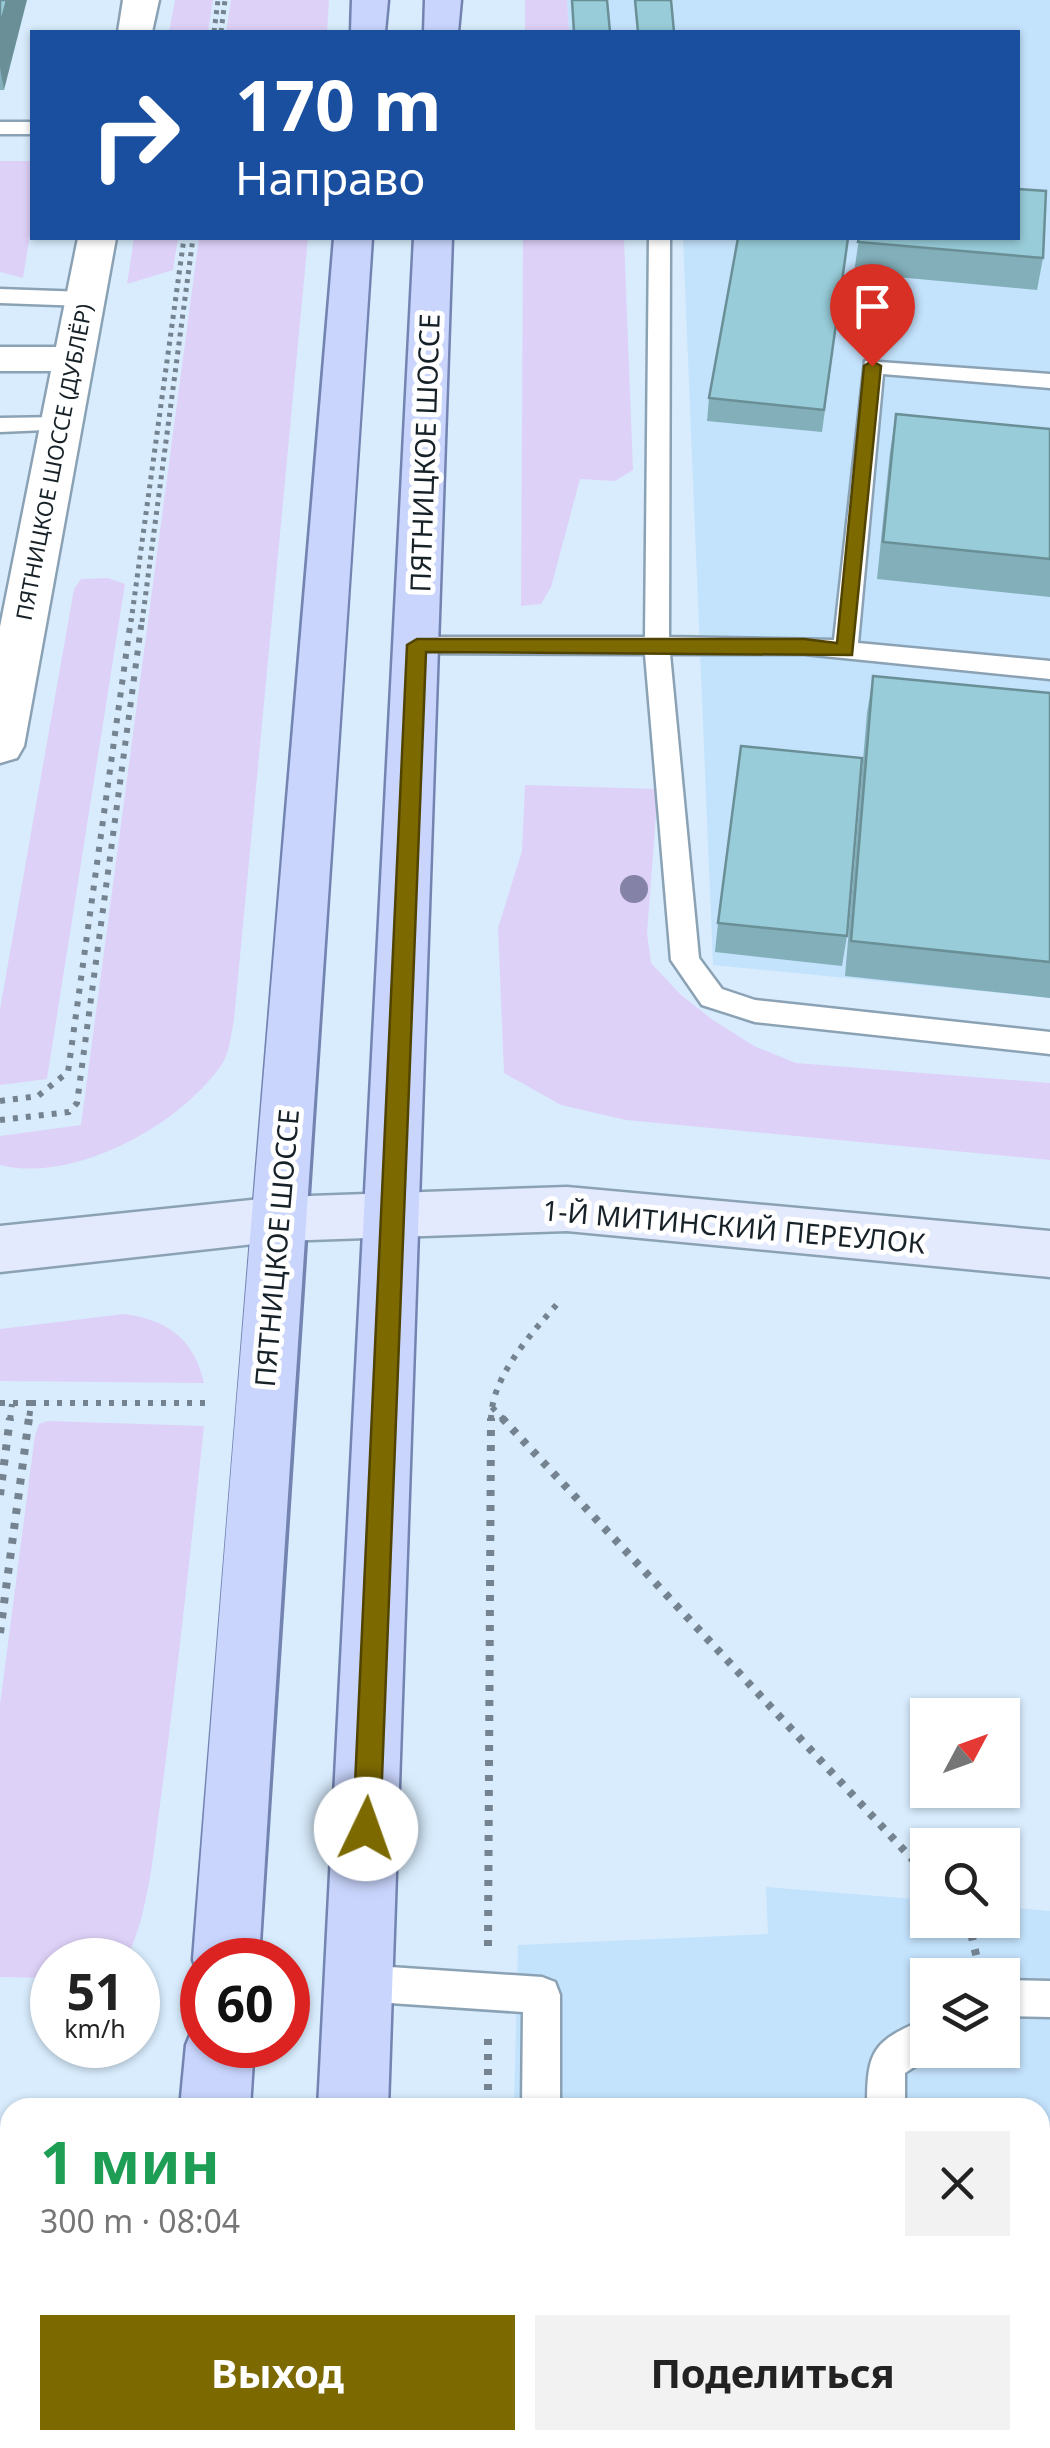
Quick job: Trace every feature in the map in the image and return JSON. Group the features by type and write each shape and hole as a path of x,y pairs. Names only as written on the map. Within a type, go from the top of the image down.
{"main road":[{"path":"368,30 370,0"},
{"path":"441,30 443,0"},
{"name":"ПЯТНИЦКОЕ ШОССЕ","path":"227,1938 262,1424 281,1220 353,240"},
{"name":"ПЯТНИЦКОЕ ШОССЕ","path":"354,2098 433,240"},
{"name":"1-Й МИТИНСКИЙ ПЕРЕУЛОК","path":"0,1249 281,1220 567,1209 1050,1254"},
{"path":"216,2098 218,2068"}],"street":[{"path":"135,30 141,0"},
{"name":"ПЯТНИЦКОЕ ШОССЕ (ДУБЛЁР)","path":"0,746 97,240"},
{"path":"0,359 73,359"}],"lane":[{"path":"0,128 30,128"},
{"path":"660,240 658,646 685,960 712,996 754,1011 1050,1043"},
{"path":"0,296 85,300"},
{"path":"845,650 872,366 1050,381"},
{"path":"0,425 61,424"},
{"path":"417,645 804,646 1050,670"},
{"path":"360,1983 542,1994 541,2098"},
{"path":"1020,1998 1050,1999"},
{"path":"886,2098 886,2063 910,2048"}],"path":[{"path":"214,30 222,0"},
{"path":"221,30 222,0"},
{"path":"0,1101 28,1100 52,1092 68,1072 184,240"},
{"path":"0,1120 69,1112 77,1103 194,240"},
{"path":"488,2098 491,1406 504,1372 526,1339 558,1303"},
{"path":"0,1403 208,1404"},
{"path":"0,1633 31,1403"},
{"path":"0,1495 12,1404"},
{"path":"491,1406 910,1857"}],"shaded area":[{"path":"175,0 213,0 208,30 169,30"},
{"path":"231,0 329,0 327,30 226,30"},
{"path":"525,0 567,0 569,30 525,30"},
{"path":"567,0 1050,0 1050,998 713,965 683,240 1020,240 1020,30 569,30"},
{"path":"0,161 30,161 30,235 23,278 0,272"},
{"path":"134,240 178,240 173,270 127,284"},
{"path":"199,240 308,240 230,1043 222,1064 204,1087 153,1128 123,1144 60,1166 29,1169 0,1165 0,1136 81,1125"},
{"path":"523,240 624,240 633,470 615,481 580,479 551,587 541,604 521,606"},
{"path":"108,578 125,584 47,1079 0,1085 0,1009 74,589 81,579"},
{"path":"525,785 658,789 647,933 651,963 681,995 713,1020 754,1046 796,1063 1050,1083 1050,1160 626,1120 561,1105 504,1073 498,928 522,851"},
{"path":"124,1314 153,1321 176,1334 193,1354 204,1383 0,1381 0,1329"},
{"path":"48,1421 204,1426 154,1854 135,1938 30,1938 30,1978 0,1977 0,1705 39,1424"},
{"path":"766,1887 910,1899 910,1938 1020,1938 1020,1908 1050,1911 1050,2098 514,2098 518,1945 768,1934"}],"building":[{"path":"0,0 7,0 0,27"},
{"path":"572,0 607,0 610,30 574,30"},
{"path":"635,0 671,0 674,30 638,30"},
{"path":"1020,189 1046,191 1043,258 858,242 1020,240"},
{"path":"738,240 848,240 824,410 709,398"},
{"path":"896,414 1050,429 1050,559 883,542"},
{"path":"873,676 1050,693 1050,962 851,941"},
{"path":"741,746 862,758 847,936 718,923"}],"route":[{"path":"366,1829 417,645 804,646 845,650 872,366"}]}
